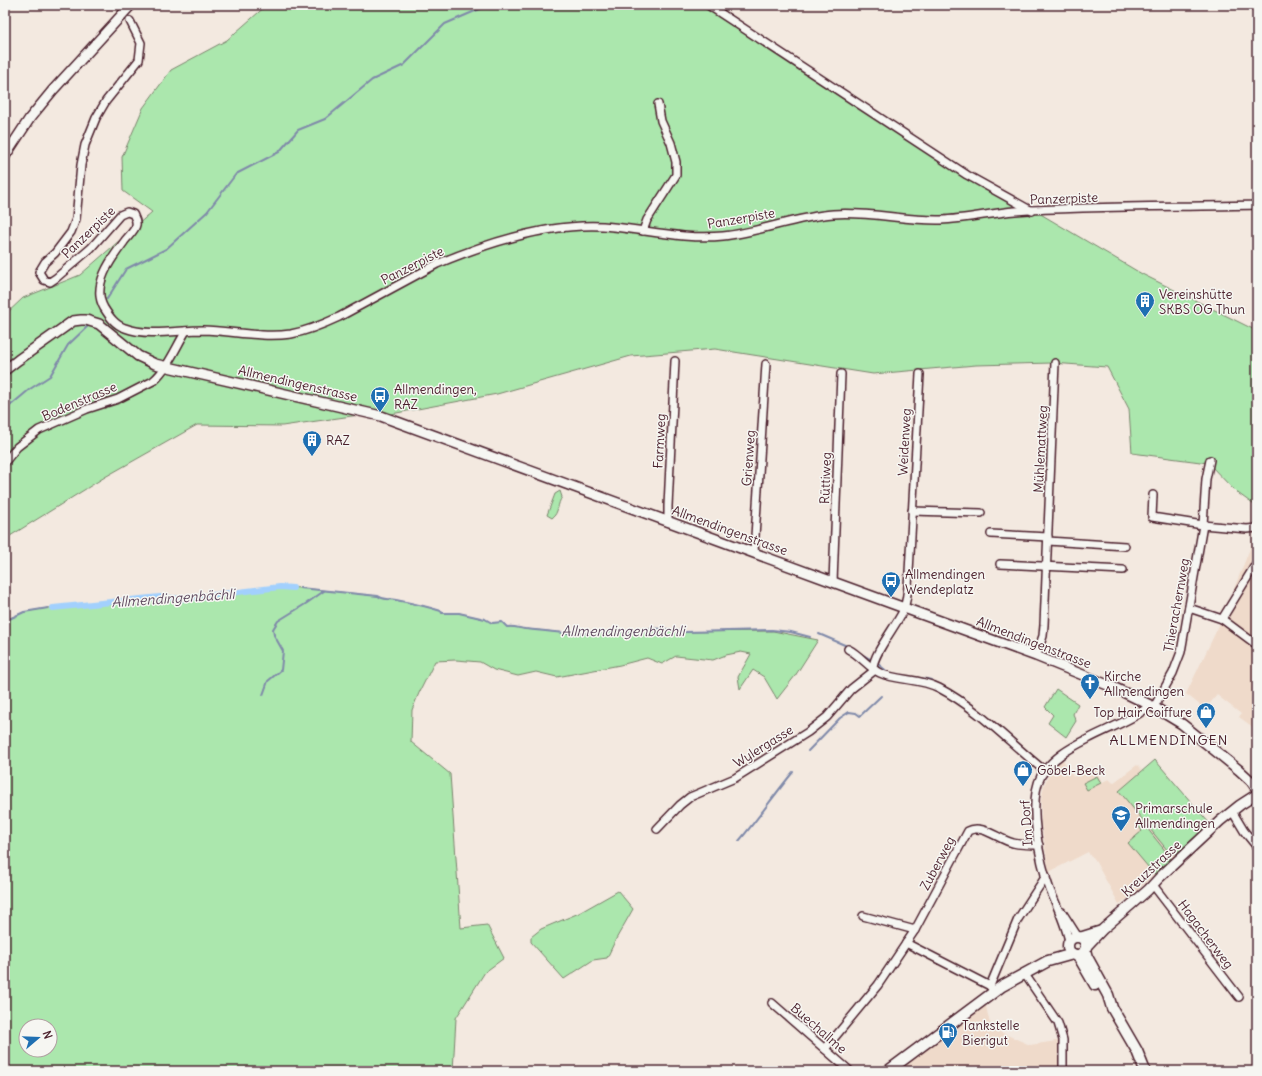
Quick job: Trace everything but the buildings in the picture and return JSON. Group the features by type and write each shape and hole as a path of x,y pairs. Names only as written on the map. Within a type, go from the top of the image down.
{"main road":[{"path":"1048,961 1064,949 1073,937 1080,937 1085,942 1080,951 1080,959 1103,999 1112,1008 1137,1051 1145,1071"},
{"path":"1068,943 1069,950 1080,951"},
{"path":"888,1071 992,988 1048,961 1080,951"},
{"path":"1137,1051 1152,1071"}],"street":[{"path":"5,156 30,118 53,90 131,5"},
{"path":"708,5 967,175 1032,210"},
{"name":"Panzerpiste","path":"130,21 141,43 139,60 106,101 96,118 85,145 81,164 76,219 71,232 55,253 44,262 39,272 44,280 50,282 91,248 120,215 127,212 133,214 136,220 136,226 113,256 101,282 100,291 102,305 111,319 124,328 139,331 204,330 267,335 292,333 326,323 339,317 437,264 467,252 541,230 581,226 602,226 708,237 739,233 807,217 836,214 933,220 1032,210 1257,204"},
{"path":"643,231 647,220 676,175 676,162 671,143 661,121 658,104"},
{"name":"Allmendingenstrasse","path":"5,370 74,321 86,320 98,324 138,356 155,364 374,413 668,522 904,607 1101,682 1170,716 1199,737 1245,775 1256,792"},
{"name":"Bodenstrasse","path":"5,462 18,447 39,430 87,409 118,399 147,385 158,377 186,331"},
{"name":"Farmweg","path":"668,522 675,361"},
{"name":"Mühlemattweg","path":"1036,656 1044,631 1055,363"},
{"name":"Grienweg","path":"754,552 766,364"},
{"name":"Rüttiweg","path":"832,582 842,374"},
{"name":"Weidenweg","path":"904,607 909,581 920,374"},
{"name":"Thierachernweg","path":"1151,706 1173,673 1179,660 1202,525 1206,479 1210,460"},
{"path":"1153,496 1152,517 1202,525 1247,529 1257,528"},
{"path":"912,510 981,513"},
{"path":"991,534 1125,546"},
{"path":"1222,619 1257,562"},
{"path":"1000,564 1123,570"},
{"name":"Wylergasse","path":"656,829 690,797 734,778 808,732 826,716 851,689 874,669 876,658 904,607"},
{"path":"1189,608 1222,619 1257,645"},
{"path":"848,649 882,674 927,683 939,688 980,715 1045,771"},
{"name":"Im Dorf","path":"1068,943 1046,876 1039,845 1035,797 1038,783 1045,771 1056,759 1070,748 1151,706"},
{"name":"Kreuzstrasse","path":"1080,951 1232,811 1256,792"},
{"path":"1232,811 1244,831 1257,847"},
{"name":"Zuberweg","path":"825,1049 878,985 906,944 915,930 965,835 970,830 989,832 1013,843 1039,845"},
{"path":"906,944 992,988 1018,919 1046,876"},
{"name":"Hagacherweg","path":"1153,885 1239,997"},
{"name":"Im Dorf","path":"1055,901 1080,937"},
{"path":"863,916 915,930"},
{"name":"Kreuzstrasse","path":"1080,937 1103,929"},
{"path":"1024,973 1058,1023 1063,1040 1063,1067"},
{"name":"Buechallme","path":"772,1003 850,1071"}],"shaded area":[{"path":"1257,531 1257,730 1239,717 1241,714 1217,695 1205,709 1186,694 1222,619"},
{"name":"Primarschule Allmendingen","path":"1062,758 1073,777 1094,767 1102,782 1109,779 1113,783 1137,765 1143,771 1155,760 1210,824 1154,874 1132,896 1119,904 1093,857 1091,857 1088,852 1049,872 1041,823 1041,800 1044,785 1048,777"},
{"path":"984,998 991,1028 1030,1045 1063,1040 1063,1071 888,1071"}],"green space":[{"path":"267,5 704,5 824,86 1142,274 1257,331 1257,507 1235,491 1208,463 1132,453 1129,409 1107,367 1052,363 976,365 873,374 715,349 631,356 497,394 386,415 366,414 282,426 197,425 105,477 5,538 5,315 23,298 80,275 152,212 123,191 122,157 143,108 171,70 227,40"},
{"path":"560,491 562,497 556,514 552,518 547,515 555,494"},
{"path":"280,587 302,588 378,596 385,599 413,603 441,611 442,613 459,613 485,619 492,623 502,622 507,627 525,629 573,633 611,632 617,630 621,632 637,629 686,632 773,631 818,640 795,676 777,699 764,677 753,670 740,689 738,677 751,654 741,652 726,655 713,660 676,656 662,664 647,658 620,665 557,677 536,672 518,676 494,670 480,662 456,660 435,661 412,710 411,742 450,774 461,928 487,925 504,958 485,972 456,1018 453,1071 5,1071 5,620 24,612 48,608 160,597 181,599"},
{"path":"1056,689 1078,704 1073,714 1076,721 1066,737 1048,723 1053,715 1045,707"},
{"path":"1155,760 1210,824 1176,854 1168,851 1119,791"},
{"path":"1097,776 1101,783 1087,790 1083,783"},
{"path":"1142,822 1171,858 1154,874 1128,843 1142,831 1138,825"},
{"path":"618,891 633,909 607,958 593,960 564,979 531,942 531,937 541,929 579,913"}],"waterway":[{"path":"107,299 126,269 166,249 207,212 236,174 279,152 298,130 325,119 372,80 404,65 445,24 489,5"},
{"path":"5,410 30,389 50,376 68,345 89,325"},
{"name":"Allmendingenbächli","path":"53,608 160,597 181,599 280,587 293,588"},
{"name":"Allmendingenbächli","path":"300,588 378,596 380,598 413,603 441,611 442,613 459,613 485,619 492,623 502,622 507,627 554,632 586,633 611,632 617,630 621,632 637,629 686,632 772,630 791,632 810,637"},
{"path":"263,695 268,681 281,670 283,651 274,635 273,629 278,621 324,591"},
{"name":"Allmendingenbächli","path":"5,621 24,612 48,608"},
{"name":"Allmendingenbächli","path":"819,634 847,646"},
{"name":"Allmendingenbächli","path":"858,652 872,660"},
{"path":"878,664 889,673 910,677"},
{"path":"918,678 931,680"},
{"path":"808,751 840,718 849,712 856,713 860,716 881,696"},
{"path":"739,841 793,772"}],"place":[{"name":"Vereinshütte SKBS OG Thun","path":"1145,318"},
{"name":"Allmendingen, RAZ","path":"380,413"},
{"name":"RAZ","path":"312,457"},
{"name":"Allmendingen Wendeplatz","path":"891,598"},
{"name":"Kirche Allmendingen","path":"1090,700"},
{"name":"Top Hair Coiffure","path":"1206,729"},
{"name":"Göbel-Beck","path":"1023,787"},
{"name":"Primarschule Allmendingen","path":"1121,832"},
{"name":"Tankstelle Bierigut","path":"948,1049"}],"district":[{"name":"ALLMENDINGEN","path":"1169,740"}]}
